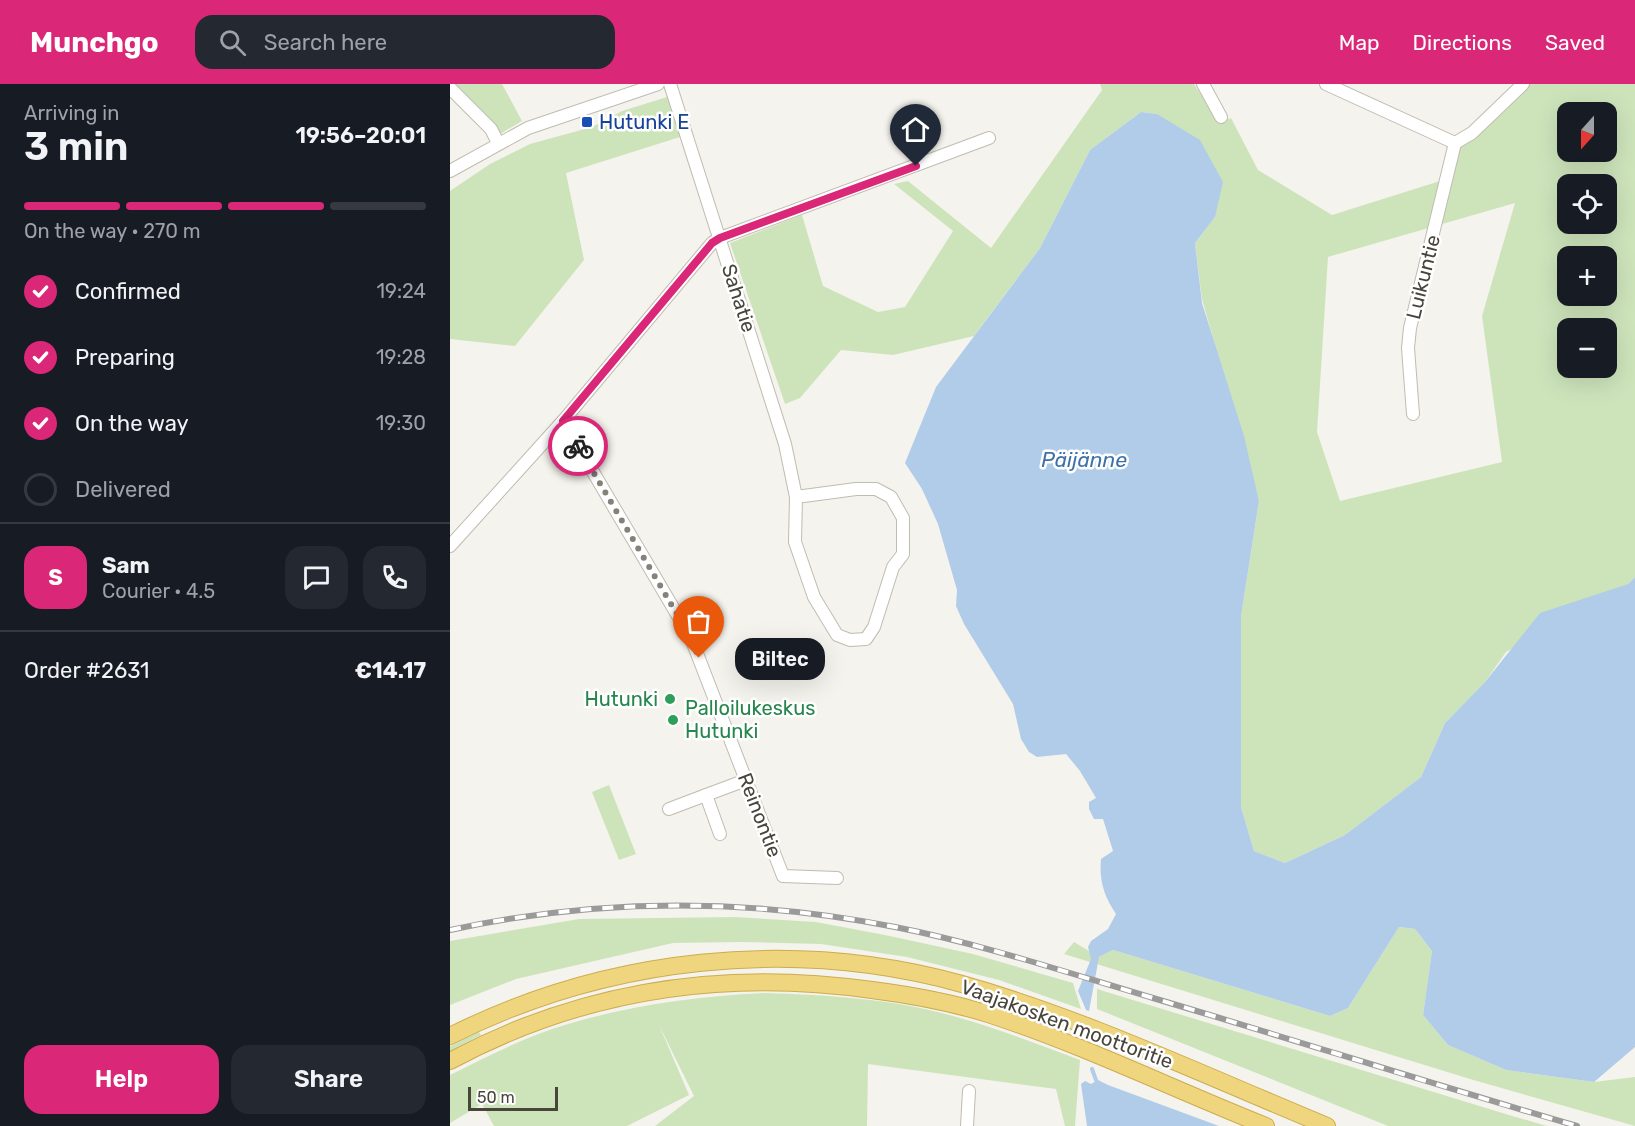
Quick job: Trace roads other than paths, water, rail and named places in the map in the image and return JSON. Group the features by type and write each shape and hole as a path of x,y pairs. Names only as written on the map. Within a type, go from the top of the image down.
{"highway":[{"name":"Vaajakosken moottoritie","path":"450,1036 500,1012 551,994 634,972 681,964 742,959 840,962 922,975 996,995 1085,1027 1327,1126"},
{"name":"Vaajakosken moottoritie","path":"450,1061 525,1025 578,1008 664,988 762,980 842,985 916,996 986,1013 1040,1032 1266,1126"}],"street":[{"path":"450,171 528,128 658,84"},
{"name":"Sahatie","path":"670,84 785,444 796,497 795,542 814,597 837,635 850,640 866,639 874,627 893,567 903,554 903,518 891,497 876,489 856,489 796,497"},
{"path":"1326,84 1352,89 1455,143 1472,133 1523,84"},
{"path":"1208,85 1221,117"},
{"path":"450,88 491,129 498,143"},
{"path":"450,546 563,421 720,238 989,138"},
{"name":"Luikuntie","path":"1413,414 1408,348 1410,328 1455,143"},
{"name":"Reinontie","path":"563,421 691,638 783,876 837,878"},
{"path":"669,809 746,780"},
{"path":"706,795 720,834"},
{"path":"967,1126 969,1091"}],"water":[{"name":"Päijänne","path":"1141,112 1157,114 1200,140 1223,182 1215,217 1195,243 1202,303 1244,436 1259,501 1241,616 1241,807 1254,851 1285,863 1345,835 1421,777 1445,723 1485,682 1540,613 1628,584 1635,577 1635,1047 1594,1082 1506,1070 1448,1045 1423,1015 1432,951 1415,929 1399,927 1348,1008 1330,1016 1113,950 1099,957 1089,1011 1086,1010 1078,991 1091,959 1088,947 1091,941 1108,929 1116,914 1105,894 1102,881 1101,859 1113,851 1103,819 1094,819 1089,809 1089,802 1096,798 1080,771 1066,754 1037,757 1029,752 1021,739 1013,704 964,624 956,606 957,590 938,524 922,489 905,463 936,387 1040,248 1090,150"},
{"path":"1098,1080 1219,1126 1087,1126 1081,1084 1085,1081 1091,1084"}],"waterway":[{"path":"1092,1069 1096,1080"}],"railway":[{"path":"450,930 505,919 617,907 728,907 840,917 928,934 1025,960 1577,1126"}],"place":[{"name":"Hutunki E","path":"587,122"},
{"name":"Biltec","path":"699,658"},
{"name":"Hutunki","path":"670,699"},
{"name":"Palloilukeskus Hutunki","path":"673,720"}]}
